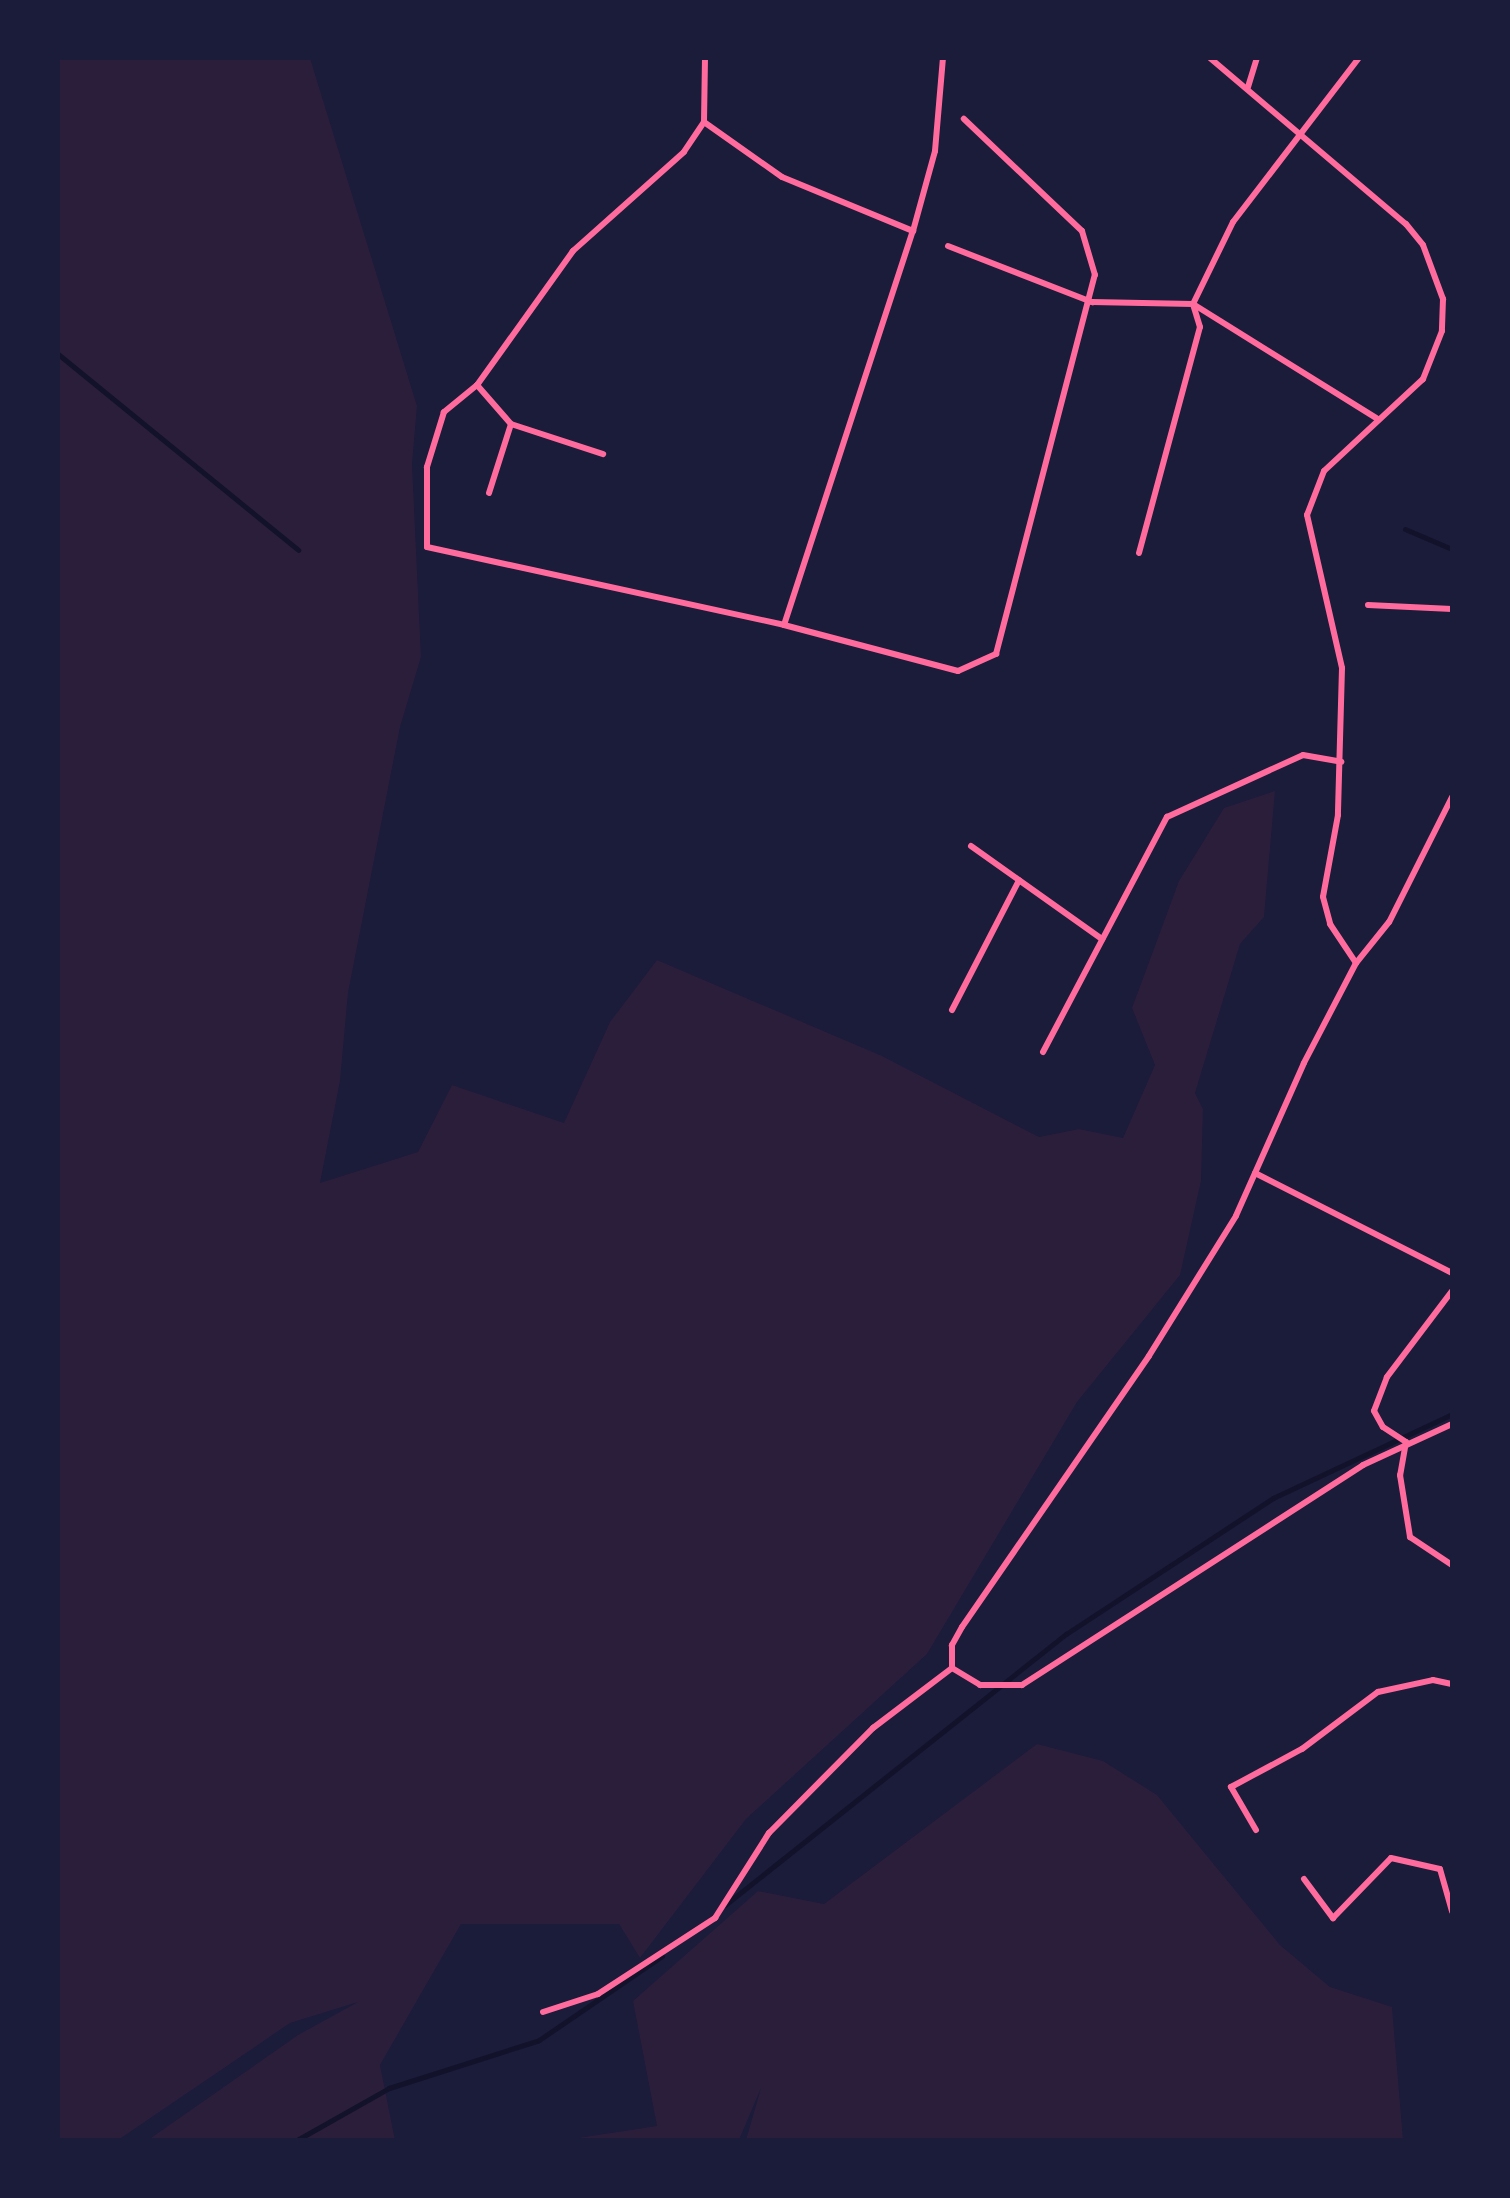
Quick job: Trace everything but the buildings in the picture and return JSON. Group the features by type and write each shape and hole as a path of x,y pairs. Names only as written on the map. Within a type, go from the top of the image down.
{"street":[{"path":"705,58 704,122 684,152 573,251 477,385 444,412 426,467 426,547 784,625 958,671 996,654 1092,302 1092,250 1082,231 964,119"},
{"path":"784,625 913,231 935,151 943,58"},
{"path":"1210,58 1248,87 1423,245 1443,299 1442,331 1424,379 1376,418 1324,471 1307,516 1342,668 1340,762 1323,898 1339,941 1356,963"},
{"path":"1248,87 1257,58"},
{"path":"1140,553 1200,327 1192,304 1233,222 1359,58"},
{"path":"704,122 782,178 913,231"},
{"path":"948,246 1092,302 1192,304 1376,418"},
{"path":"1442,331 1452,329"},
{"path":"477,385 511,424 604,454"},
{"path":"489,493 511,424"},
{"path":"1368,604 1452,609"},
{"path":"1043,1052 1166,817 1303,756 1340,762"},
{"path":"952,1668 952,1645 962,1627 1150,1356 1255,1173 1356,963 1389,922 1452,797"},
{"path":"970,846 1102,938"},
{"path":"952,1010 1018,880"},
{"path":"1255,1173 1452,1272"},
{"path":"1406,1442 1383,1427 1374,1412 1378,1395 1452,1291"},
{"path":"952,1668 980,1685 1022,1685 1406,1442 1452,1424"},
{"path":"1406,1442 1400,1475 1410,1537 1452,1566"},
{"path":"544,2012 598,1994 715,1918 769,1834 873,1728 952,1668"},
{"path":"1256,1830 1231,1787 1302,1749 1378,1692 1433,1680 1452,1684"},
{"path":"1304,1879 1333,1918 1390,1858 1440,1870 1452,1910"}],"shaded area":[{"path":"58,58 310,58 417,406 412,464 421,657 400,727 348,993 340,1081 320,1183 418,1152 452,1085 564,1123 610,1022 657,960 882,1056 1039,1137 1079,1129 1123,1138 1155,1065 1132,1008 1179,881 1224,808 1275,791 1264,917 1240,944 1195,1093 1203,1109 1201,1181 1180,1275 1077,1402 927,1654 746,1819 640,1958 619,1924 461,1924 380,2065 395,2140 148,2140 298,2035 358,2002 290,2023 118,2140 58,2140"},
{"path":"1037,1744 1103,1761 1157,1795 1280,1945 1330,1987 1392,2007 1403,2140 746,2140 761,2088 739,2140 565,2140 657,2126 633,2001 758,1891 824,1904"}],"waterway":[{"path":"58,354 298,550"},
{"path":"1405,529 1452,549"},
{"path":"725,1905 1066,1634 1273,1498 1452,1414"},
{"path":"297,2140 389,2088 539,2040 662,1956"}]}
